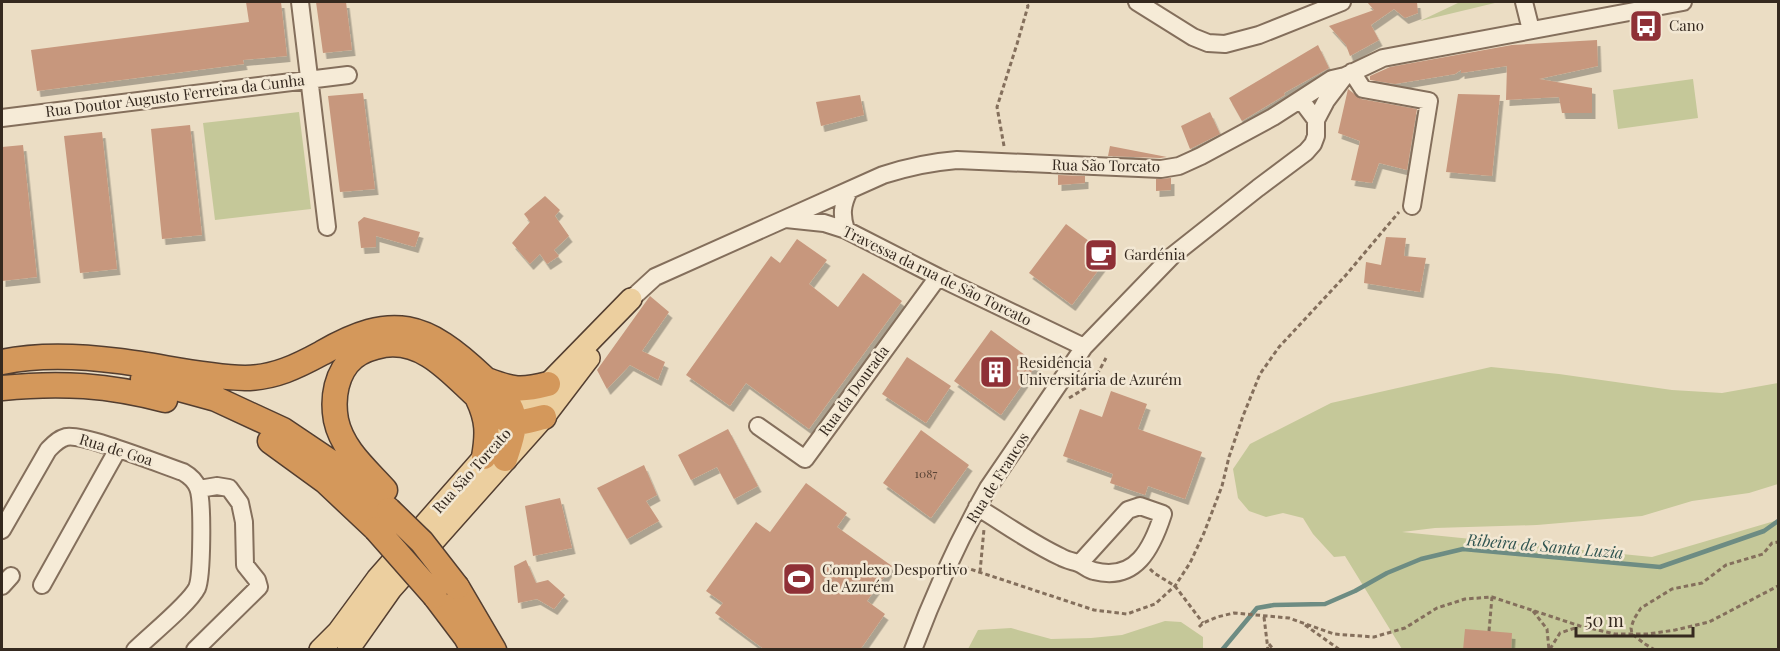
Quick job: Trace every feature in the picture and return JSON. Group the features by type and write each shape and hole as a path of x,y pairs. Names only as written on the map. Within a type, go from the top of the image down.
{"highway":[{"path":"2,362 38,357 94,358 231,378 264,377 298,366 365,332 385,328 417,330 440,341 464,358 483,390 485,414 494,458"},
{"path":"383,519 386,491 347,447 336,420 335,391 343,370 349,362 365,350 399,344 412,347 512,408 516,422 514,434 494,458"},
{"path":"2,370 96,372 145,379 216,399 283,430 338,467 494,650"},
{"path":"2,388 60,384 99,386 213,412 275,444 325,481 383,519"},
{"path":"483,390 530,388 548,384"},
{"path":"516,422 544,417"},
{"path":"446,591 434,607 456,650"},
{"path":"446,591 473,650"}],"main road":[{"name":"Rua São Torcato","path":"516,422 548,384 631,299"},
{"name":"Rua São Torcato","path":"320,650 338,632 377,579 494,458 544,417 631,299"},
{"name":"Rua São Torcato","path":"348,650 391,589 494,458"}],"street":[{"path":"300,2 327,227"},
{"path":"1137,2 1193,37 1208,43 1225,44 1259,35 1342,2"},
{"path":"1524,2 1531,30"},
{"name":"Rua São Torcato","path":"631,299 655,277 883,175 912,166 957,160 1161,169 1179,166 1201,156 1332,79 1383,58 1683,2"},
{"path":"1348,74 1363,88 1429,101 1413,201"},
{"name":"Rua São Torcato","path":"1316,120 1326,101 1348,74"},
{"name":"Rua Doutor Augusto Ferreira da Cunha","path":"2,118 348,75"},
{"path":"1301,99 1316,120"},
{"name":"Rua de Francos","path":"913,650 951,560 977,507 1084,347 1172,256 1306,152 1313,144 1316,135 1316,120"},
{"path":"846,230 842,220 843,203 849,191"},
{"name":"Travessa da rua de São Torcato","path":"786,219 824,223 846,230 1084,347"},
{"name":"Rua da Dourada","path":"758,426 805,459 938,277"},
{"name":"Rua de Goa","path":"2,530 48,450 57,441 68,436 85,438 183,472 195,480 199,489"},
{"path":"42,585 118,449"},
{"path":"135,650 190,598 198,587 201,521 199,489 217,486 229,488 240,502 244,522 244,565 257,580 259,587 195,650"},
{"path":"977,507 1027,540 1063,558 1080,563 1091,571 1118,574 1130,568 1141,558 1151,544 1163,514 1140,506 1128,510 1080,563"}],"path":[{"path":"1005,150 997,107 1028,6 1026,2"},
{"path":"964,567 1094,610 1126,614 1155,604 1175,586 1190,563 1204,533 1260,374 1279,347 1347,275 1394,218 1413,201"},
{"path":"1068,398 1092,384 1106,358"},
{"path":"979,536 984,526 980,572"},
{"path":"1655,650 1632,634 1634,619 1641,608 1672,589 1702,583 1726,565 1763,554 1773,543 1779,542"},
{"path":"1154,573 1175,586 1203,623"},
{"path":"1199,627 1216,617 1234,613 1289,618 1334,634 1374,637 1405,628 1437,608 1465,599 1492,597 1580,626 1615,634 1632,634 1675,630 1709,622 1779,586"},
{"path":"1489,631 1492,597"},
{"path":"1532,610 1547,629 1549,650"},
{"path":"1262,616 1268,650"},
{"path":"1301,623 1340,650"},
{"path":"1549,650 1560,633 1580,626"},
{"path":"1268,643 1274,650"}],"green space":[{"path":"1460,2 1499,2 1420,21"},
{"path":"1693,79 1698,118 1618,129 1613,90"},
{"path":"299,112 311,209 215,220 203,123"},
{"path":"1491,367 1672,390 1722,393 1778,383 1778,484 1749,493 1692,501 1642,516 1537,525 1435,528 1402,532 1652,557 1778,520 1778,649 1402,649 1345,556 1334,557 1313,534 1303,518 1283,513 1266,517 1249,511 1238,498 1233,469 1250,444 1331,403"},
{"path":"1165,621 1181,622 1203,637 1203,649 968,649 978,630 1011,628 1051,639 1091,638 1122,635"}],"building":[{"path":"246,2 281,2 287,56 243,60 244,64 37,91 31,50 249,22"},
{"path":"316,2 346,2 352,50 323,53"},
{"path":"1367,2 1417,2 1418,13 1405,18 1394,9 1371,25 1379,40 1350,56 1346,45 1329,26 1374,10"},
{"path":"1597,40 1598,66 1539,79 1592,88 1592,113 1562,113 1559,97 1506,100 1507,66 1461,73 1461,70 1455,74 1395,84 1370,80 1370,76 1390,67 1512,45"},
{"path":"1318,45 1329,68 1284,93 1285,95 1242,121 1229,98"},
{"path":"1348,89 1361,99 1417,109 1407,170 1379,163 1372,183 1351,180 1360,141 1338,133"},
{"path":"363,93 375,189 340,192 328,96"},
{"path":"1458,94 1500,95 1492,176 1446,172"},
{"path":"860,95 864,115 821,126 816,102"},
{"path":"1210,112 1220,134 1190,149 1181,126"},
{"path":"190,125 202,235 162,239 151,129"},
{"path":"102,132 117,269 80,273 64,136"},
{"path":"23,145 37,277 2,281 2,147"},
{"path":"1110,146 1167,157 1108,156"},
{"path":"1058,175 1085,176 1085,183 1058,185"},
{"path":"1171,178 1171,190 1156,191 1156,179"},
{"path":"545,196 560,210 555,216 569,236 554,250 559,256 547,264 540,254 530,264 512,243 530,222 524,214"},
{"path":"364,217 420,232 415,247 376,236 376,247 361,248 358,222"},
{"path":"1066,224 1109,256 1072,305 1029,273"},
{"path":"1386,237 1406,238 1404,256 1426,258 1420,292 1364,283 1366,262 1381,265"},
{"path":"797,239 827,260 809,284 838,307 863,273 902,301 809,429 746,383 730,406 686,375 771,256 780,263"},
{"path":"650,296 669,312 642,351 665,362 658,380 630,365 607,389 597,370"},
{"name":"Residência Universitária de Azurém","path":"991,330 1037,364 1001,415 954,381"},
{"path":"907,357 951,386 926,423 882,394"},
{"path":"1111,391 1147,404 1138,429 1202,452 1185,499 1148,486 1145,495 1110,483 1113,474 1063,456 1080,409 1102,417"},
{"path":"728,429 758,486 734,499 717,467 691,480 678,455"},
{"path":"921,430 969,465 931,518 883,483"},
{"path":"644,465 657,495 646,501 659,521 627,539 597,488"},
{"name":"Complexo Desportivo de Azurém","path":"806,483 847,513 837,527 892,566 867,601 885,614 860,650 765,650 715,613 723,603 706,591 756,522 770,532"},
{"path":"560,498 572,548 533,556 525,506"},
{"path":"526,560 536,583 548,580 565,595 554,609 537,599 518,603 514,566"},
{"path":"1465,629 1512,633 1511,650 1463,650"}],"waterway":[{"name":"Ribeira de Santa Luzia","path":"1222,650 1257,608 1274,605 1325,604 1421,559 1463,549 1660,567 1764,531 1778,521"}],"place":[{"name":"Cano","path":"1646,26"},
{"name":"Gardénia","path":"1101,255"},
{"name":"Residência Universitária de Azurém","path":"996,372"},
{"name":"Complexo Desportivo de Azurém","path":"799,579"}]}
